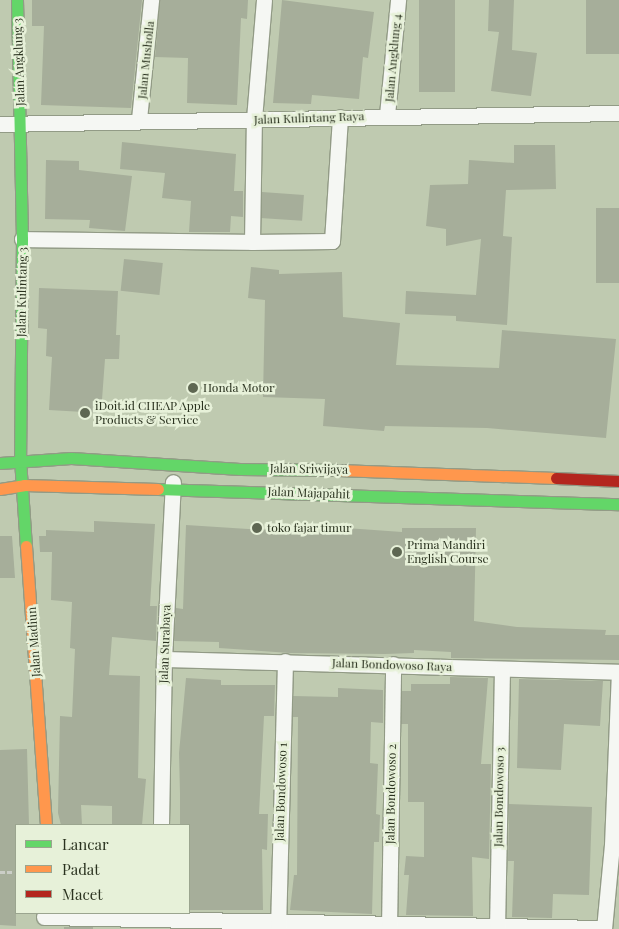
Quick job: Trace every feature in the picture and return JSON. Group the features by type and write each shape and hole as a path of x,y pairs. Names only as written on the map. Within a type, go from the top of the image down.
{"main road":[{"name":"Jalan Angklung 3","path":"17,0 21,124"},
{"name":"Jalan Kulintang 3","path":"20,459 21,124"},
{"name":"Jalan Sriwijaya","path":"0,463 20,459 173,463 240,469 527,476 619,481"},
{"name":"Jalan Madiun","path":"20,459 24,485 46,824"},
{"path":"525,500 527,476"},
{"name":"Jalan Majapahit","path":"0,489 24,485 619,504"}],"street":[{"name":"Jalan Musholla","path":"140,119 151,0"},
{"path":"252,242 254,119 264,0"},
{"name":"Jalan Angklung 4","path":"387,115 398,0"},
{"name":"Jalan Kulintang Raya","path":"0,124 140,119 619,113"},
{"path":"22,238 252,242 332,241 340,117"},
{"name":"Jalan Surabaya","path":"161,824 164,659 173,463"},
{"name":"Jalan Bondowoso Raya","path":"164,659 393,664 619,672"},
{"name":"Jalan Bondowoso 1","path":"278,926 285,661"},
{"name":"Jalan Bondowoso 2","path":"389,926 393,664"},
{"name":"Jalan Bondowoso 3","path":"497,927 502,669"},
{"path":"44,920 160,920 278,926 604,929 612,846 619,672"}],"path":[{"path":"0,872 15,872"}],"building":[{"path":"32,0 142,0 131,108 41,105 44,26 32,26"},
{"path":"160,0 248,0 247,19 241,18 237,105 187,103 188,58 155,57"},
{"path":"282,0 374,12 368,58 363,57 359,99 312,95 311,104 273,103"},
{"path":"419,0 455,0 455,92 419,92"},
{"path":"489,0 514,0 512,50 537,53 531,96 491,91 499,32 488,31"},
{"path":"586,0 619,0 619,54 586,54"},
{"path":"122,142 236,154 234,191 243,191 243,217 231,216 230,232 189,232 191,201 162,198 165,173 120,169"},
{"path":"514,145 555,145 556,189 506,190 503,236 512,237 507,325 456,321 456,316 405,314 406,291 476,295 481,239 446,246 446,229 426,226 430,185 468,184 469,160 514,163"},
{"path":"46,160 79,161 79,170 132,176 125,231 89,228 90,220 45,219"},
{"path":"262,192 304,195 302,221 260,218"},
{"path":"596,208 619,208 619,283 596,283"},
{"path":"124,259 163,263 159,295 121,291"},
{"path":"251,267 279,270 279,274 342,272 343,317 400,323 396,365 499,368 502,330 616,339 606,438 487,428 385,426 384,431 323,426 325,399 263,397 265,300 248,298"},
{"path":"39,288 118,291 116,335 120,335 119,359 105,359 101,413 49,410 52,357 46,356 47,329 38,328"},
{"path":"94,521 155,524 150,606 157,606 156,641 112,637 109,675 140,676 138,778 146,779 142,824 112,824 112,806 81,805 82,824 61,824 58,813 60,716 72,717 75,649 70,648 72,602 51,600 52,552 40,552 39,536 46,536 46,530 94,532"},
{"path":"290,524 402,532 402,528 476,528 474,621 517,627 606,630 605,635 619,635 619,660 451,658 451,652 414,650 414,653 385,654 290,653 219,648 219,642 174,641 176,608 183,609 186,525 266,530 266,526 290,527"},
{"path":"0,536 12,536 15,578 0,578"},
{"path":"450,677 488,678 481,764 491,764 489,859 472,857 473,916 406,915 409,875 404,875 406,856 424,857 424,802 408,802 408,724 401,724 402,691 411,691 411,684 450,684"},
{"path":"186,678 221,680 221,685 275,685 274,716 264,716 259,814 268,814 267,850 262,849 263,910 190,910 190,824 180,824 179,753"},
{"path":"519,679 603,681 600,726 564,724 561,770 517,768"},
{"path":"338,688 383,690 383,723 371,722 370,763 378,764 376,814 380,815 379,842 374,842 372,914 290,910 294,875 297,875 298,717 293,717 293,696 338,697"},
{"path":"27,749 29,824 15,824 16,926 0,925 0,750"},
{"path":"509,804 592,807 589,895 553,894 552,918 512,917 514,861 508,861"},
{"path":"64,927 93,927 93,929 64,929"}],"traffic: fast":[{"path":"17,0 22,239 20,459 26,546"},
{"path":"0,463 71,458 240,469 338,470"},
{"path":"158,489 619,504"}],"traffic: slow":[{"path":"338,470 556,478"},
{"path":"0,489 24,485 158,489"},
{"path":"26,546 46,824"}],"traffic: jam":[{"path":"556,478 619,481"}],"place":[{"name":"Honda Motor","path":"193,388"},
{"name":"iDoit.id CHEAP Apple Products & Service","path":"85,413"},
{"name":"toko fajar timur","path":"257,528"},
{"name":"Prima Mandiri English Course","path":"397,552"}]}
